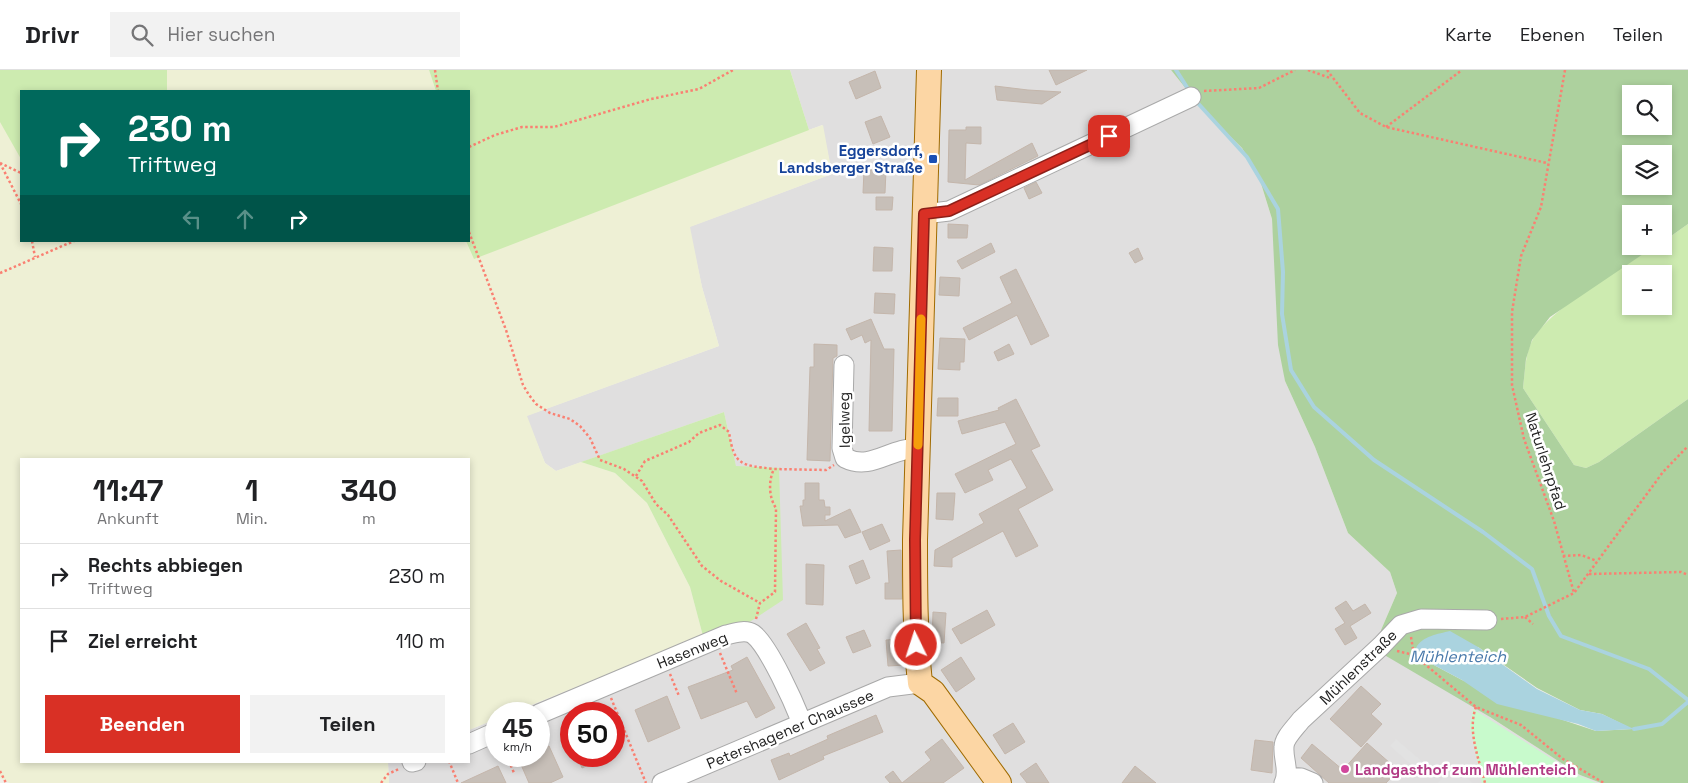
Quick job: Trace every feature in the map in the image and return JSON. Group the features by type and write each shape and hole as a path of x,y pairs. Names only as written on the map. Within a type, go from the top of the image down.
{"main road":[{"path":"928,70 914,617 920,683 933,692 999,783"}],"street":[{"path":"924,214 949,211 1195,95"},
{"name":"Igelweg","path":"844,365 842,448 845,458 856,463 865,464 905,448 918,448"},
{"name":"Mühlenstraße","path":"1286,780 1283,746 1290,734 1301,720 1382,646 1401,625 1421,619 1488,620"},
{"name":"Hasenweg","path":"550,709 714,640 744,631 753,634"},
{"path":"753,634 764,646 802,723"},
{"name":"Petershagener Chaussee","path":"662,783 888,687 920,683"},
{"path":"470,744 485,737"},
{"path":"1286,780 1300,778 1313,783"}],"path":[{"path":"434,70 438,90"},
{"path":"470,147 495,135 522,127 554,127 650,99 699,89 733,70"},
{"path":"1195,95 1205,91 1260,88 1295,70"},
{"path":"1308,70 1331,78"},
{"path":"1327,70 1331,78 1360,113 1386,127 1547,163"},
{"path":"1386,127 1462,70"},
{"name":"Naturlehrpfad","path":"1565,70 1547,163 1541,207 1521,256 1512,312 1512,385 1524,439 1554,521 1574,593"},
{"path":"0,163 20,172"},
{"path":"0,163 20,202"},
{"path":"470,235 506,330 523,385 529,395 541,408 570,419 580,426 590,438 600,460 636,476 649,489 656,504 668,515 702,566 721,581 760,603"},
{"path":"32,242 35,258"},
{"path":"0,273 72,242"},
{"path":"636,476 645,461 689,442 699,433 720,425 729,432 732,453 743,464 774,469 826,470 845,458"},
{"path":"1488,620 1525,617 1574,593 1663,472 1688,446"},
{"path":"753,634 760,603 775,592 776,508 771,500 770,476 774,469"},
{"path":"1563,556 1581,555 1597,561"},
{"path":"1589,574 1681,572 1688,575"},
{"path":"1525,617 1534,624"},
{"path":"714,640 737,694"},
{"path":"1382,646 1414,655 1476,707 1521,725 1563,758 1604,783"},
{"path":"665,661 680,696"},
{"path":"606,686 646,783"},
{"path":"1476,707 1472,729 1485,783"},
{"path":"381,783 388,774 412,763"},
{"path":"450,763 458,783"},
{"path":"512,767 514,773"},
{"path":"0,772 6,783"}],"shaded area":[{"path":"790,70 1171,70 1203,110 1242,148 1259,177 1272,219 1285,381 1315,447 1348,533 1390,572 1397,593 1381,630 1490,717 1580,775 1601,783 389,783 388,763 470,763 470,730 485,723 485,767 550,767 550,702 539,702 725,627 736,467 724,412 556,471 545,463 526,416 719,346 702,287 689,227 832,174 822,125 809,130"},
{"path":"1396,739 1431,769 1424,776 1390,746"},
{"path":"1453,766 1473,783 1438,783"}],"green space":[{"path":"0,70 429,70 436,90 20,90 20,242 470,242 555,70 790,70 808,130 823,125 832,174 690,227 702,287 719,346 527,416 545,463 556,471 581,462 615,473 647,503 690,587 703,636 539,702 485,702 485,723 470,730 470,458 20,458 20,763 388,763 389,783 10,783 0,778"},
{"path":"0,70 167,70 167,90 20,90 20,157 0,122"},
{"path":"429,70 790,70 809,130 474,259 466,242 470,242 470,90 436,90"},
{"path":"1171,70 1688,70 1688,224 1672,235 1672,205 1622,205 1622,255 1642,255 1627,265 1622,265 1622,268 1550,317 1532,340 1526,359 1523,388 1574,465 1586,468 1599,462 1688,399 1688,783 1601,783 1580,775 1490,717 1381,653 1381,630 1397,593 1390,572 1348,533 1315,447 1285,381 1278,345 1272,219 1259,177 1242,148 1203,110","holes":["1478,647 1537,688 1580,710 1602,714 1632,729 1596,731 1554,717 1462,680 1432,664"]},
{"path":"1688,224 1688,399 1599,462 1586,468 1574,465 1523,388 1528,350 1533,339 1543,326 1556,314 1571,301 1622,267 1622,315 1672,315 1672,265 1626,265 1641,255 1672,255 1672,235"},
{"path":"724,412 736,466 779,468 783,600 748,623 703,636 690,587 647,503 615,473 581,462"},
{"path":"1473,709 1579,776 1597,783 1482,783 1470,726"}],"water":[{"name":"Mühlenteich","path":"1450,631 1478,647 1537,689 1580,710 1602,714 1634,729 1596,731 1578,724 1497,704 1462,680 1432,664 1416,648 1426,638"}],"building":[{"path":"1049,70 1087,70 1056,85"},
{"path":"875,71 881,88 856,99 849,82"},
{"path":"995,86 1061,92 1042,104 997,100"},
{"path":"881,116 890,137 873,144 865,122"},
{"path":"966,127 981,127 981,144 966,143 965,180 1032,143 1038,156 979,185 948,182 949,130 966,130"},
{"path":"864,170 886,170 885,193 863,193"},
{"path":"1036,182 1042,193 1029,199 1024,188"},
{"path":"876,197 893,197 892,210 876,210"},
{"path":"948,224 968,225 967,238 948,238"},
{"path":"991,243 995,252 962,269 957,261"},
{"path":"874,247 893,248 892,271 873,271"},
{"path":"1138,248 1143,259 1135,263 1129,253"},
{"path":"1016,269 1049,336 1031,345 1017,315 969,340 963,328 1012,303 1000,277"},
{"path":"940,277 960,278 959,296 939,295"},
{"path":"875,293 895,294 894,314 874,313"},
{"path":"871,319 884,349 894,349 892,431 869,431 871,340 865,343 862,335 851,340 846,329"},
{"path":"940,338 965,339 964,362 960,362 960,370 938,369"},
{"path":"814,344 837,345 837,356 833,358 830,461 807,460 810,367 814,367"},
{"path":"1009,344 1014,354 998,361 994,352"},
{"path":"938,398 958,398 958,416 937,416"},
{"path":"1016,399 1040,446 1031,450 1053,490 1018,509 1038,546 1016,557 1003,531 952,558 952,567 934,566 935,550 984,523 979,514 1027,488 1011,459 988,470 993,480 965,493 955,474 1016,444 1005,422 962,434 958,421 999,410 998,408"},
{"path":"805,483 819,483 819,500 824,500 825,507 830,507 830,515 825,515 825,521 850,509 861,532 845,538 838,525 803,526 800,506 803,506 803,500 805,500"},
{"path":"937,493 955,493 953,520 936,519"},
{"path":"882,524 890,541 870,550 862,532"},
{"path":"901,550 902,599 885,599 885,583 889,583 887,551"},
{"path":"863,560 870,578 856,584 849,566"},
{"path":"806,564 824,565 823,605 806,604"},
{"path":"1346,601 1353,611 1365,604 1371,613 1350,626 1357,638 1345,645 1335,629 1345,623 1335,608"},
{"path":"987,610 995,625 961,644 952,629"},
{"path":"933,612 946,613 944,643 932,642"},
{"path":"806,623 820,648 817,649 825,663 810,671 787,634"},
{"path":"864,630 871,646 853,653 846,637"},
{"path":"903,639 905,665 888,666 886,640"},
{"path":"747,657 775,708 756,718 747,701 701,719 688,687 733,670 731,666"},
{"path":"961,657 975,679 956,692 941,670"},
{"path":"1361,686 1381,704 1371,714 1382,724 1361,747 1330,719"},
{"path":"667,696 680,728 648,742 635,710"},
{"path":"876,715 883,732 823,756 824,759 779,780 771,760 789,753 790,756 828,739 827,736"},
{"path":"1013,723 1025,742 1005,754 993,735"},
{"path":"942,739 964,768 943,783 902,783 931,760 925,752"},
{"path":"1255,740 1273,742 1272,773 1251,770"},
{"path":"1367,743 1398,770 1386,783 1329,783 1301,758 1312,744 1343,770"},
{"path":"550,748 563,777 550,783 529,783 522,767 550,767"},
{"path":"1036,763 1049,783 1027,783 1020,774"},
{"path":"1135,766 1156,783 1122,783"},
{"path":"498,767 506,783 461,783"},
{"path":"893,771 902,783 890,783 885,777"}],"waterway":[{"path":"1176,70 1190,92"},
{"path":"1195,100 1247,157 1278,209 1283,272 1282,314 1291,370 1314,407 1374,460 1483,532 1532,569 1549,616 1561,636 1649,669 1688,700"},
{"path":"1634,729 1662,724 1688,702"}],"slow traffic":[{"path":"918,445 921,319"}],"place":[{"name":"Eggersdorf, Landsberger Straße","path":"933,159"},
{"name":"Landgasthof zum Mühlenteich","path":"1345,769"}],"route":[{"path":"916,645 914,617 915,540 924,214 949,211 1109,136"}]}
